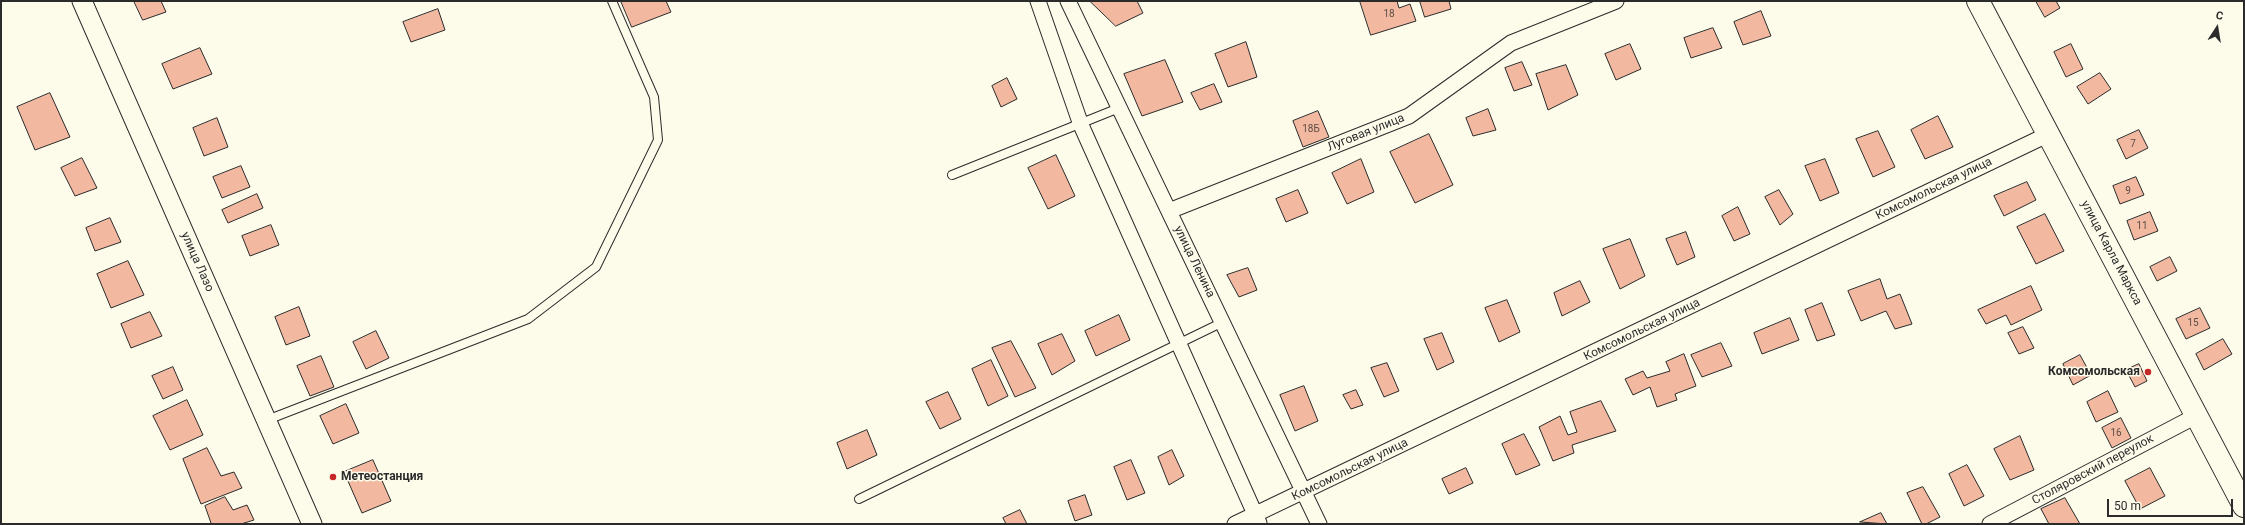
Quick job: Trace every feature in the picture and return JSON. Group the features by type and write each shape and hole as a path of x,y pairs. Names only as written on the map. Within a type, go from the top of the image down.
{"highway":[{"name":"улица Карла Маркса","path":"1978,1 2244,506"}],"street":[{"name":"улица Лазо","path":"82,1 312,524"},
{"path":"1038,1 1081,125 1257,519"},
{"name":"улица Ленина","path":"1068,1 1319,524"},
{"name":"Луговая улица","path":"1169,211 1409,116 1511,43 1616,1"},
{"name":"Комсомольская улица","path":"1235,524 1257,519 1304,492 2049,134"},
{"name":"Столяровский переулок","path":"1990,524 2196,416"}],"lane":[{"path":"267,420 528,319 596,267 658,140 654,97 612,1"},
{"path":"952,175 1081,125 1119,108"},
{"path":"859,499 1223,322"}],"building":[{"path":"134,1 161,1 166,12 143,20"},
{"path":"621,1 666,1 671,12 632,27"},
{"path":"1090,1 1137,1 1143,13 1116,26"},
{"path":"1360,1 1397,1 1399,8 1410,4 1416,21 1371,35"},
{"path":"1420,1 1449,1 1451,9 1425,17"},
{"path":"2036,1 2056,1 2060,8 2045,17"},
{"path":"438,9 445,30 411,42 403,22"},
{"path":"1761,11 1771,36 1743,45 1734,22"},
{"path":"1713,28 1722,48 1691,58 1684,38"},
{"path":"1246,42 1257,77 1228,87 1215,54"},
{"path":"1630,44 1641,69 1616,80 1605,54"},
{"path":"2071,44 2083,69 2066,77 2054,52"},
{"path":"200,48 212,74 173,89 162,64"},
{"path":"1165,60 1183,102 1142,116 1124,74"},
{"path":"1522,62 1532,85 1514,91 1505,68"},
{"path":"1566,65 1578,95 1548,110 1536,74"},
{"path":"2100,73 2111,89 2088,104 2077,87"},
{"path":"1007,78 1017,99 1001,107 992,86"},
{"path":"1214,84 1222,102 1200,110 1191,93"},
{"path":"50,93 70,137 35,150 17,107"},
{"path":"1488,109 1496,130 1473,136 1466,118"},
{"path":"1318,111 1329,137 1303,147 1293,121"},
{"path":"1938,116 1953,147 1925,159 1911,130"},
{"path":"217,118 228,147 204,156 193,128"},
{"path":"2139,130 2148,148 2126,159 2117,140"},
{"path":"1878,131 1895,167 1873,177 1856,139"},
{"path":"1429,134 1453,185 1415,203 1390,152"},
{"path":"1056,155 1075,196 1048,209 1028,168"},
{"path":"82,158 97,188 75,196 61,168"},
{"path":"1361,159 1374,192 1347,204 1332,173"},
{"path":"1825,159 1839,193 1820,201 1805,166"},
{"path":"241,166 250,187 222,198 213,177"},
{"path":"2136,177 2144,195 2120,204 2113,186"},
{"path":"2027,182 2036,200 2004,216 1994,196"},
{"path":"1298,190 1308,213 1286,222 1276,199"},
{"path":"1779,190 1793,214 1780,225 1765,197"},
{"path":"257,194 263,208 228,223 222,210"},
{"path":"1738,207 1750,234 1734,241 1722,216"},
{"path":"2150,212 2158,231 2134,240 2127,221"},
{"path":"2045,214 2064,251 2036,264 2017,227"},
{"path":"110,218 121,242 95,251 86,228"},
{"path":"271,225 279,245 250,256 242,236"},
{"path":"1686,232 1695,257 1677,265 1666,239"},
{"path":"1630,239 1645,276 1620,289 1603,249"},
{"path":"2170,257 2177,271 2157,281 2150,267"},
{"path":"128,261 144,295 111,308 97,274"},
{"path":"1248,268 1257,290 1239,297 1227,275"},
{"path":"1880,279 1887,299 1900,294 1912,324 1895,329 1886,311 1861,321 1848,291"},
{"path":"1580,281 1590,302 1562,316 1554,293"},
{"path":"2031,286 2042,310 2011,325 2006,315 1986,324 1978,310"},
{"path":"1507,300 1520,332 1499,342 1485,308"},
{"path":"1822,303 1835,335 1817,341 1805,310"},
{"path":"299,307 310,336 286,345 275,317"},
{"path":"2200,308 2210,328 2186,339 2176,319"},
{"path":"150,312 162,336 131,348 121,324"},
{"path":"1119,315 1130,340 1096,356 1085,331"},
{"path":"1790,318 1799,340 1762,354 1754,333"},
{"path":"2023,327 2034,348 2019,354 2008,333"},
{"path":"376,331 389,358 366,369 353,342"},
{"path":"1442,333 1454,362 1437,370 1424,339"},
{"path":"1062,334 1075,361 1052,375 1038,344"},
{"path":"2223,339 2232,354 2204,370 2196,354"},
{"path":"1011,341 1036,388 1015,397 992,348"},
{"path":"1721,343 1732,366 1702,377 1691,355"},
{"path":"1684,354 1696,386 1675,394 1677,400 1657,407 1650,387 1633,395 1625,379 1643,371 1647,378 1670,371 1666,362"},
{"path":"2080,355 2091,375 2073,385 2063,364"},
{"path":"321,356 334,387 310,396 297,366"},
{"path":"991,360 1008,396 988,406 972,369"},
{"path":"1387,363 1399,391 1384,397 1371,368"},
{"path":"2139,364 2147,381 2135,387 2126,370"},
{"path":"173,367 183,390 163,399 152,376"},
{"path":"1304,386 1318,421 1295,431 1280,395"},
{"path":"1356,390 1363,405 1351,409 1343,395"},
{"path":"2108,391 2118,412 2096,422 2087,402"},
{"path":"948,392 961,419 940,429 926,402"},
{"path":"187,400 203,435 170,450 153,416"},
{"path":"1601,401 1616,431 1572,445 1574,453 1553,461 1539,427 1560,416 1568,435 1577,432 1570,412"},
{"path":"346,404 359,433 333,444 320,416"},
{"path":"2121,418 2131,438 2112,448 2102,428"},
{"path":"867,430 877,455 847,469 837,443"},
{"path":"1524,434 1540,465 1516,475 1502,444"},
{"path":"2020,436 2034,470 2010,480 1994,449"},
{"path":"207,448 221,476 234,472 242,488 201,504 183,459"},
{"path":"1172,450 1184,476 1169,485 1158,457"},
{"path":"373,460 391,501 362,513 344,472"},
{"path":"1131,460 1145,493 1127,500 1114,467"},
{"path":"1967,465 1984,496 1964,506 1949,474"},
{"path":"1466,468 1473,483 1449,494 1442,479"},
{"path":"2150,468 2165,496 2140,509 2125,481"},
{"path":"1923,487 1940,517 1926,524 1922,524 1907,493"},
{"path":"1085,495 1092,515 1075,521 1068,501"},
{"path":"225,497 233,510 247,505 254,520 241,524 209,524 211,523 205,506"},
{"path":"2065,498 2080,524 2049,524 2041,509"},
{"path":"1020,510 1027,524 1006,524 1003,518"},
{"path":"1881,513 1887,524 1860,522"}],"place":[{"name":"Комсомольская","path":"2148,372"},
{"name":"Метеостанция","path":"333,477"}]}
